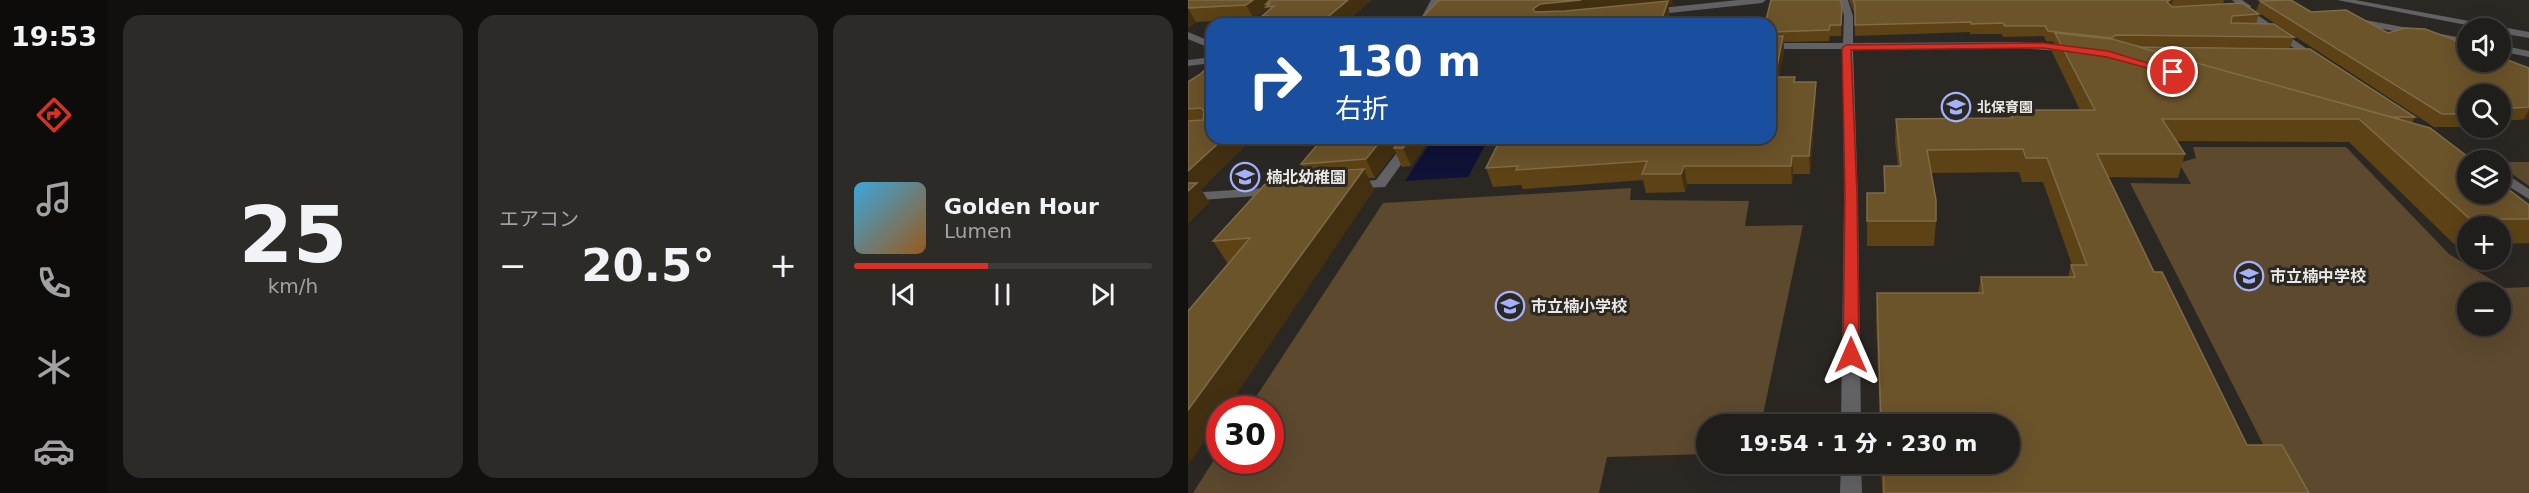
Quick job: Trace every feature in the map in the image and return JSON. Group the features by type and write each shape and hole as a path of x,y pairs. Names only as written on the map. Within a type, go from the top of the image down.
{"street":[{"path":"1264,18 1288,0"},
{"path":"1426,18 1435,0"},
{"path":"1635,14 1762,0"},
{"path":"1844,0 1849,10 1846,48 1851,194 1851,414"},
{"path":"2340,0 2457,21"},
{"path":"2229,9 2239,4 2272,29 2328,65"},
{"path":"2341,19 2457,40"},
{"path":"2251,30 2272,29"},
{"path":"2511,32 2529,35"},
{"path":"1188,35 1206,43"},
{"path":"1776,46 1846,48 2018,45 2085,51"},
{"path":"2511,50 2529,54"},
{"path":"2286,53 2308,53"},
{"path":"1188,63 1206,61"},
{"path":"1336,187 1380,184 1410,144"},
{"path":"2511,182 2529,195"},
{"path":"1188,197 1293,190"},
{"path":"1851,474 1851,493"}],"shaded area":[{"path":"1429,144 1486,144 1468,177 1405,181"},
{"path":"2193,147 2346,147 2449,254 2457,259 2457,270 2475,270 2495,282 2457,282 2457,336 2511,336 2511,288 2529,287 2529,493 2288,493 2130,183 2191,184 2179,163 2196,158"},
{"path":"2511,162 2529,162 2529,186 2511,173"},
{"name":"市立楠小学校","path":"1631,188 1630,200 1749,201 1745,226 1803,225 1763,414 1696,414 1696,454 1607,457 1599,493 1193,493 1206,472 1284,474 1284,396 1257,396 1383,203"}],"building":[{"path":"1188,0 1253,0 1246,5 1188,8"},
{"path":"1270,0 1348,0 1326,18 1265,18 1267,16 1262,16 1274,6 1266,7 1270,3 1266,4"},
{"path":"1439,0 1581,0 1540,4 1533,9 1535,12 1668,1 1662,18 1422,18"},
{"path":"1771,0 1840,0 1842,6 1841,25 1830,25 1829,30 1776,32 1776,18 1766,18"},
{"path":"1853,0 2170,0 2167,2 2172,7 2242,3 2259,14 2232,16 2231,23 2274,24 2294,37 2116,35 2111,38 2048,31 2045,26 2005,26 2003,23 1971,24 1971,22 1855,25"},
{"path":"2291,0 2311,12 2346,10 2388,33 2405,28 2425,29 2457,41 2457,72 2511,72 2511,61 2529,68 2529,107 2511,108 2511,84 2457,84 2457,114 2442,114 2260,1"},
{"path":"2055,33 2112,39 2430,128 2459,150 2457,150 2457,204 2511,204 2511,191 2529,205 2529,219 2511,219 2511,216 2467,216 2359,119 2162,119 2185,154 2097,154 2154,272 2162,272 2247,445 2282,445 2309,493 1884,493 1883,474 2020,474 2020,414 1881,414 1877,293 1983,293 1981,277 2075,277 2071,265 2087,265 2047,158 2026,158 2023,149 1927,150 1936,200 1936,221 1867,221 1867,193 1885,193 1884,166 1901,166 1896,119 2013,118 2010,110 2095,110"},
{"path":"1783,36 1776,72 1776,37"},
{"path":"2139,47 2310,49 2415,117 2396,117 2399,119"},
{"path":"1206,69 1206,144 1217,144 1188,171 1188,121 1203,120 1204,111 1201,108 1188,109 1188,82"},
{"path":"1776,77 1795,77 1794,82 1816,82 1809,156 1792,156 1791,166 1684,166 1681,174 1642,174 1647,161 1516,170 1518,166 1486,168 1498,144 1776,144"},
{"path":"1318,144 1378,144 1366,159 1301,164"},
{"path":"1397,144 1406,144 1403,148 1394,148"},
{"path":"1364,169 1188,410 1188,310 1250,238 1213,241 1267,182 1282,180 1288,174"},
{"path":"1188,183 1197,183 1188,191"}],"place":[{"name":"北保育園","path":"1956,107"},
{"name":"楠北幼稚園","path":"1245,177"},
{"name":"市立楠中学校","path":"2249,276"},
{"name":"市立楠小学校","path":"1510,306"}],"route":[{"path":"1851,355 1851,194 1846,48 2043,46 2108,54 2173,72"}]}
